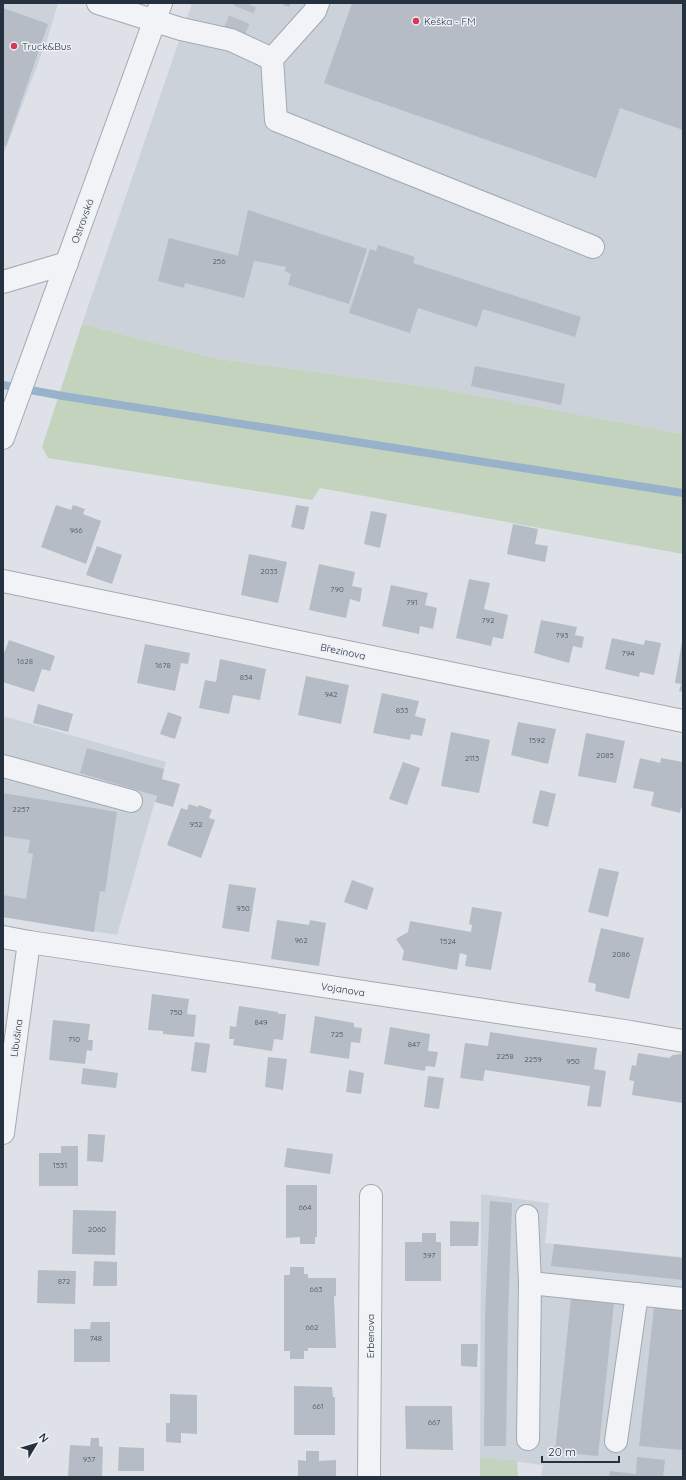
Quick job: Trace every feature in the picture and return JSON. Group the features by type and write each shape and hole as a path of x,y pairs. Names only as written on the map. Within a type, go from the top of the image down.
{"street":[{"path":"98,3 158,12 180,30 231,40 272,59"},
{"path":"318,3 315,11 272,59 276,120 593,247"},
{"name":"Ostravská","path":"3,438 158,12"},
{"path":"3,282 67,262"},
{"name":"Březinova","path":"3,581 683,721"},
{"path":"3,766 131,801"},
{"name":"Vojanova","path":"3,937 683,1041"},
{"name":"Libušina","path":"3,1133 29,942"},
{"name":"Erbenova","path":"369,1477 371,1196"},
{"path":"526,1216 530,1283 528,1439"},
{"path":"530,1283 683,1299"},
{"path":"616,1441 637,1294"}],"shaded area":[{"path":"3,3 58,3 48,37 3,156"},
{"path":"192,3 683,3 683,434 436,388 219,359 82,324"},
{"path":"3,716 166,762 117,935 3,917"},
{"path":"481,1194 549,1203 545,1243 683,1257 683,1477 541,1477 543,1465 480,1457"}],"green space":[{"path":"82,324 219,359 436,388 683,434 683,554 320,488 312,500 48,458 42,447"},
{"path":"480,1457 517,1461 518,1477 480,1477"}],"building":[{"path":"279,3 291,3 289,7"},
{"path":"352,3 683,3 683,130 620,108 596,178 324,83"},
{"path":"3,8 48,24 6,146 3,145"},
{"path":"248,210 367,249 349,304 288,285 291,274 285,271 286,267 256,261 254,261 244,298 185,283 184,288 158,281 169,238 238,256"},
{"path":"378,245 415,257 413,263 581,317 575,337 483,309 477,327 418,308 410,333 349,313 370,249 376,251"},
{"path":"475,366 565,384 561,405 471,386"},
{"path":"56,505 71,510 73,505 85,509 83,514 101,521 86,564 41,547"},
{"path":"296,505 309,507 304,530 291,527"},
{"path":"371,511 387,514 380,548 364,544"},
{"path":"513,524 538,529 535,544 548,546 545,562 507,554"},
{"path":"97,546 122,555 112,584 86,575"},
{"path":"249,554 287,562 278,603 241,595"},
{"path":"319,564 355,572 352,586 362,588 360,602 350,599 346,618 309,610"},
{"path":"469,579 490,583 484,609 508,615 503,639 493,637 491,646 456,638"},
{"path":"391,585 428,593 425,605 437,608 433,629 420,626 419,634 382,626"},
{"path":"541,620 577,627 575,635 584,637 582,648 573,646 569,663 534,653"},
{"path":"612,638 644,645 645,640 661,643 654,675 640,672 639,677 605,669"},
{"path":"9,640 55,656 50,671 42,669 34,692 3,682 3,656"},
{"path":"682,641 683,692 679,691 681,684 675,683"},
{"path":"145,644 190,653 188,664 181,663 175,691 137,683"},
{"path":"220,659 266,669 260,700 233,695 229,714 199,708 205,680 216,682"},
{"path":"306,676 349,685 341,724 298,715"},
{"path":"382,693 419,701 415,716 426,719 422,736 411,734 410,740 373,733"},
{"path":"38,704 73,714 68,732 33,723"},
{"path":"168,712 182,717 175,739 160,734"},
{"path":"518,722 556,729 548,764 511,755"},
{"path":"451,732 490,740 479,793 441,786"},
{"path":"586,733 625,741 616,783 578,776"},
{"path":"87,748 164,769 162,779 180,784 173,807 155,802 157,796 80,773"},
{"path":"640,758 660,763 661,758 683,762 683,808 681,808 680,813 651,806 654,792 633,788"},
{"path":"403,762 420,768 407,805 389,799"},
{"path":"540,790 556,794 548,827 532,823"},
{"path":"3,793 117,812 105,892 100,891 94,932 3,917 3,895 26,899 33,854 28,853 30,840 3,836"},
{"path":"189,804 198,807 199,805 212,810 209,818 215,820 201,858 167,845 181,808 187,810"},
{"path":"599,868 619,872 608,917 588,912"},
{"path":"352,880 374,888 367,910 344,902"},
{"path":"229,884 256,888 249,932 222,928"},
{"path":"472,907 502,912 491,970 465,966 467,955 460,953 457,970 402,960 404,951 396,939 408,932 410,921 471,932 472,925 469,924"},
{"path":"277,920 309,925 310,920 326,923 319,966 271,959"},
{"path":"601,928 644,938 629,999 595,991 596,984 588,982"},
{"path":"152,994 189,999 187,1014 196,1015 194,1037 163,1034 163,1031 148,1030"},
{"path":"239,1006 278,1012 278,1014 286,1014 283,1040 274,1039 272,1051 233,1045 234,1039 229,1039 230,1026 236,1027"},
{"path":"315,1016 354,1023 354,1027 362,1028 360,1043 351,1042 349,1059 310,1053"},
{"path":"53,1020 90,1024 88,1040 93,1040 92,1051 87,1050 85,1064 49,1060"},
{"path":"390,1027 430,1034 428,1051 438,1052 435,1067 426,1066 425,1071 384,1064"},
{"path":"490,1032 597,1048 594,1069 606,1071 601,1107 587,1106 590,1086 485,1070 483,1081 460,1078 465,1043 488,1046"},
{"path":"195,1042 210,1044 206,1073 191,1071"},
{"path":"638,1053 669,1058 673,1055 682,1054 683,1103 632,1095 634,1081 629,1080 632,1065 636,1066"},
{"path":"268,1057 287,1059 283,1090 265,1087"},
{"path":"83,1068 118,1073 116,1088 81,1084"},
{"path":"349,1070 364,1073 361,1094 346,1092"},
{"path":"428,1076 444,1078 439,1109 424,1107"},
{"path":"88,1134 105,1135 103,1162 87,1161"},
{"path":"61,1146 78,1146 78,1186 39,1186 39,1153 61,1153"},
{"path":"287,1148 333,1154 330,1174 284,1167"},
{"path":"286,1185 317,1185 317,1237 315,1237 315,1244 300,1244 300,1237 286,1238"},
{"path":"490,1201 512,1203 506,1446 484,1446 485,1317"},
{"path":"73,1210 116,1211 115,1255 72,1254"},
{"path":"450,1221 479,1222 478,1246 450,1246"},
{"path":"422,1233 436,1233 436,1242 441,1242 441,1281 405,1281 405,1242 422,1242"},
{"path":"554,1244 683,1258 683,1280 551,1266"},
{"path":"94,1261 117,1262 117,1286 93,1286"},
{"path":"290,1267 304,1267 304,1274 308,1274 308,1278 336,1278 336,1296 334,1296 336,1348 308,1348 308,1351 304,1351 304,1359 290,1359 290,1351 284,1351 284,1275 290,1275"},
{"path":"38,1270 76,1271 75,1304 37,1303"},
{"path":"571,1298 614,1303 598,1456 555,1452"},
{"path":"654,1307 683,1311 683,1450 639,1446"},
{"path":"91,1322 110,1322 110,1362 74,1362 74,1329 90,1329"},
{"path":"461,1344 478,1344 477,1367 461,1366"},
{"path":"294,1386 332,1387 333,1397 335,1397 335,1435 294,1435"},
{"path":"170,1394 197,1395 197,1434 181,1433 181,1443 166,1442 166,1423 170,1423"},
{"path":"405,1406 452,1406 453,1450 406,1449"},
{"path":"91,1438 99,1438 99,1446 103,1447 102,1477 68,1477 70,1445 90,1446"},
{"path":"119,1447 144,1448 144,1471 118,1471"},
{"path":"306,1451 319,1451 319,1461 336,1460 336,1477 298,1477 298,1460 306,1461"},
{"path":"637,1457 665,1460 663,1477 609,1477 610,1471 636,1474"}],"waterway":[{"path":"3,385 63,396 683,493"}],"tunnel":[{"path":"231,40 246,3"}],"place":[{"name":"Keška - FM","path":"416,21"},
{"name":"Truck&Bus","path":"14,46"}]}
